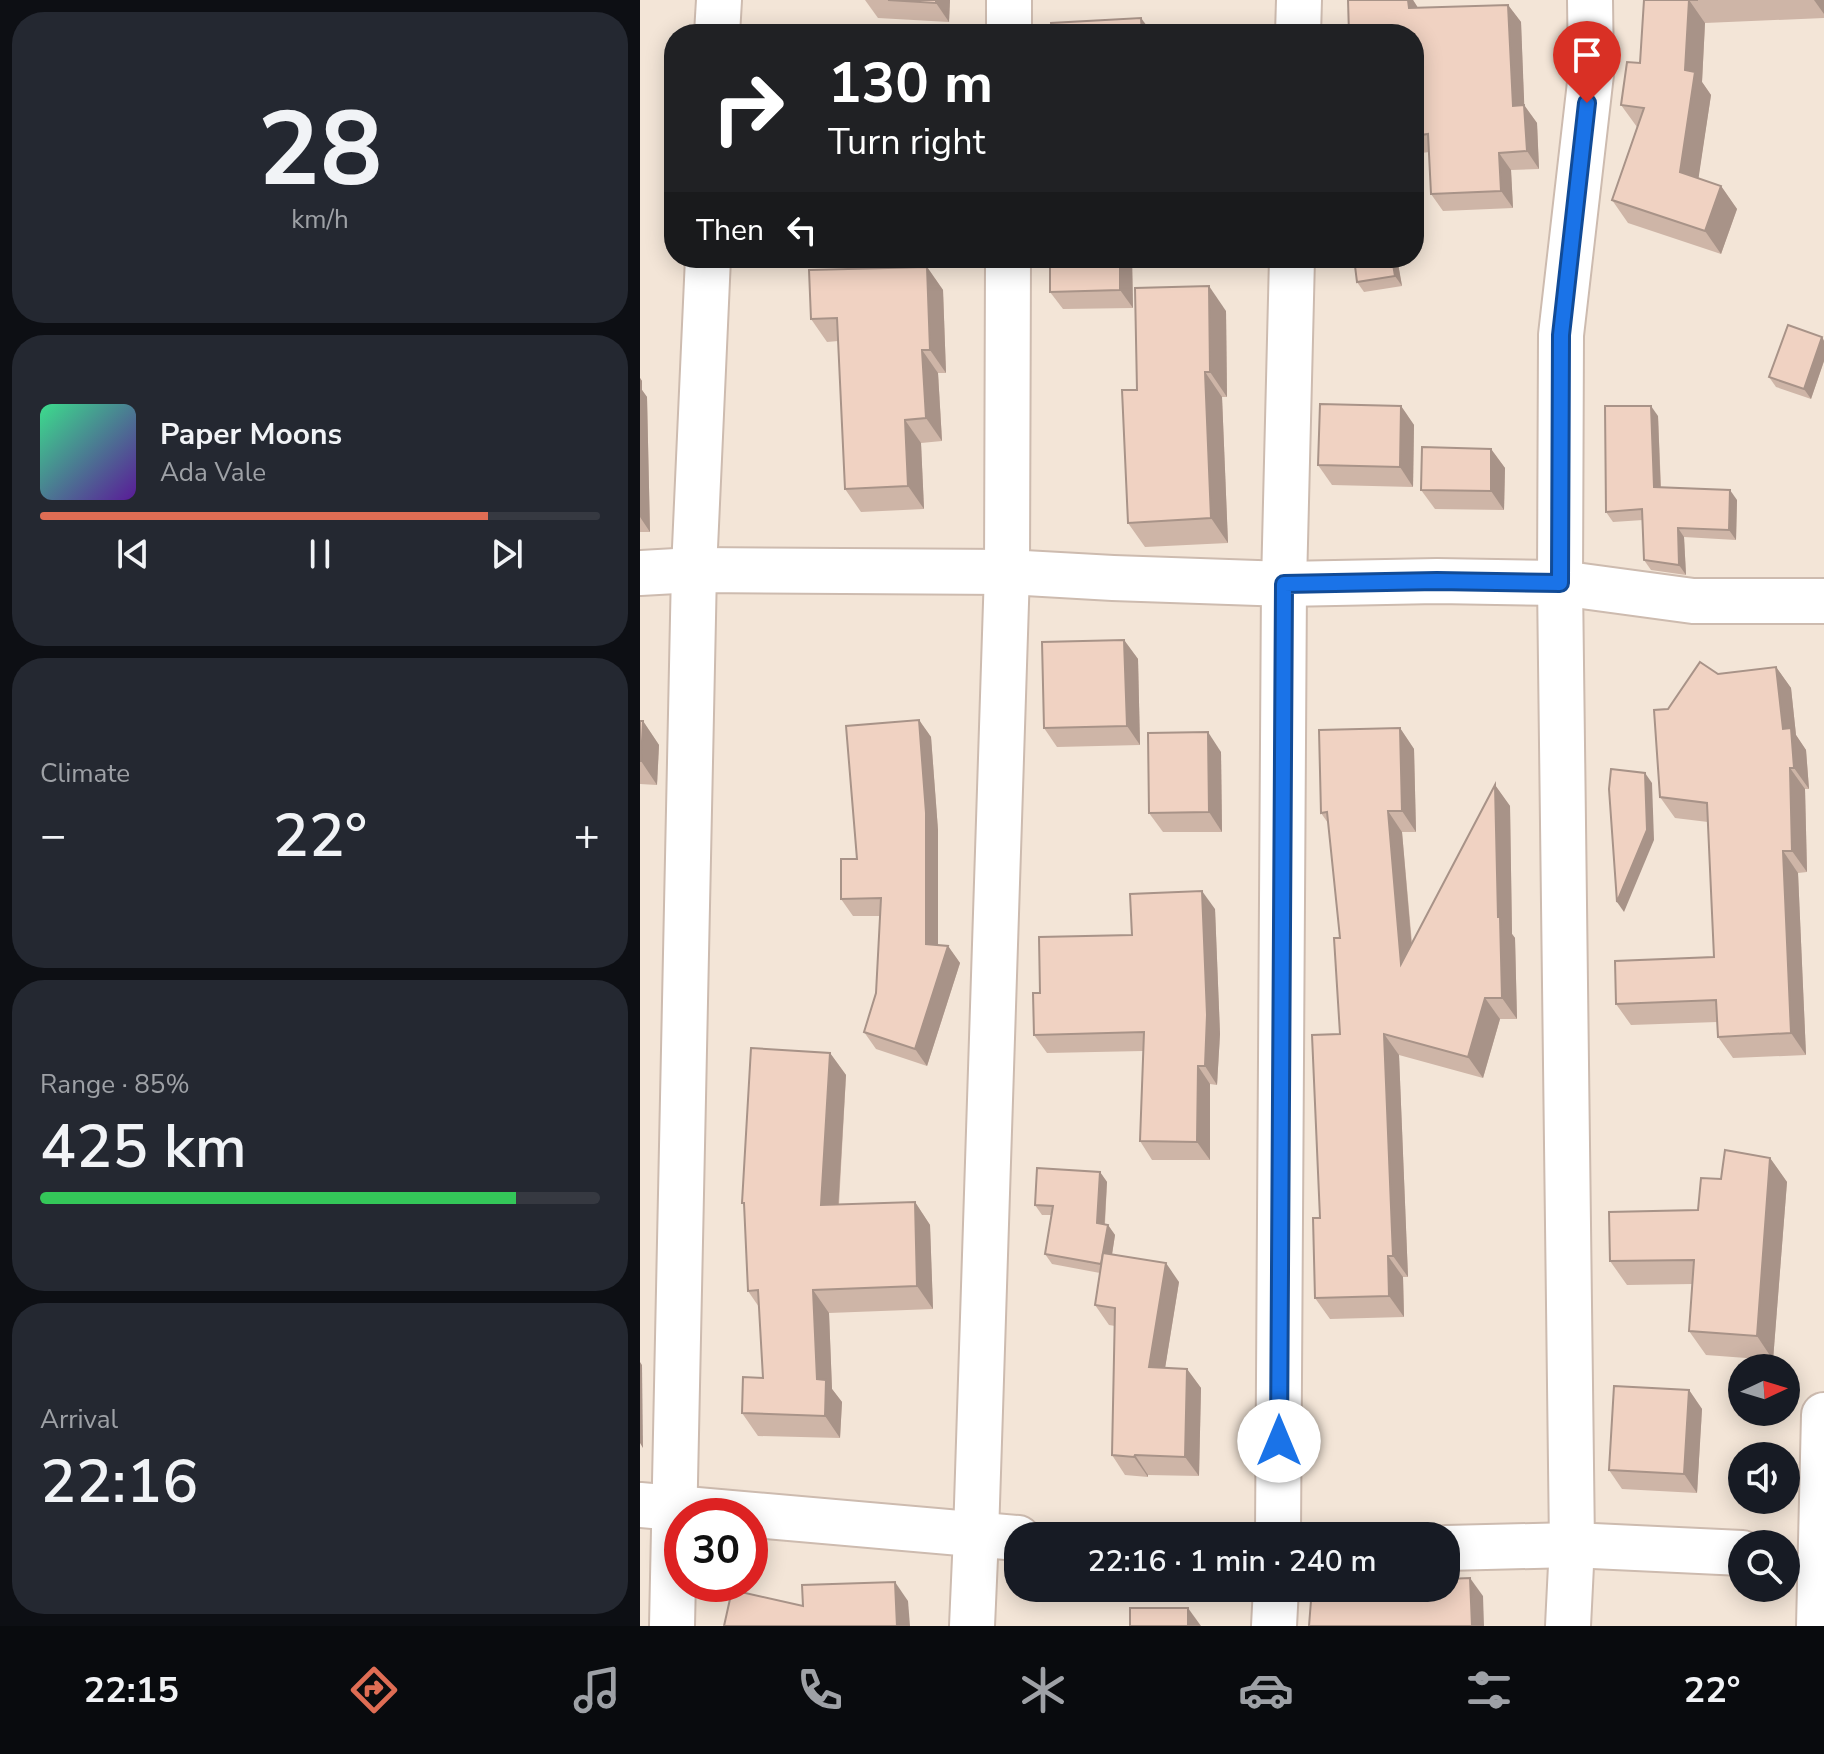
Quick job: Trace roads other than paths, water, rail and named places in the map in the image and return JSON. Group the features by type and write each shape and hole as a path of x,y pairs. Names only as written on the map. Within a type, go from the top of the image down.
{"street":[{"path":"718,24 719,0"},
{"path":"1009,0 1009,24"},
{"path":"1298,24 1299,0"},
{"path":"1568,1626 1572,1545 1560,583 1561,335 1591,74 1590,0"},
{"path":"672,1626 658,1506 708,268"},
{"path":"972,1626 997,1537 1008,268"},
{"path":"1278,1522 1284,584 1292,268"},
{"path":"640,573 694,570 1007,572 1284,584 1437,581 1560,583 1693,601 1824,601"},
{"path":"1819,1626 1810,1560 1824,1415"},
{"path":"658,1506 997,1537"},
{"path":"1460,1548 1572,1545 1728,1552"},
{"path":"1274,1626 1275,1602"}]}
